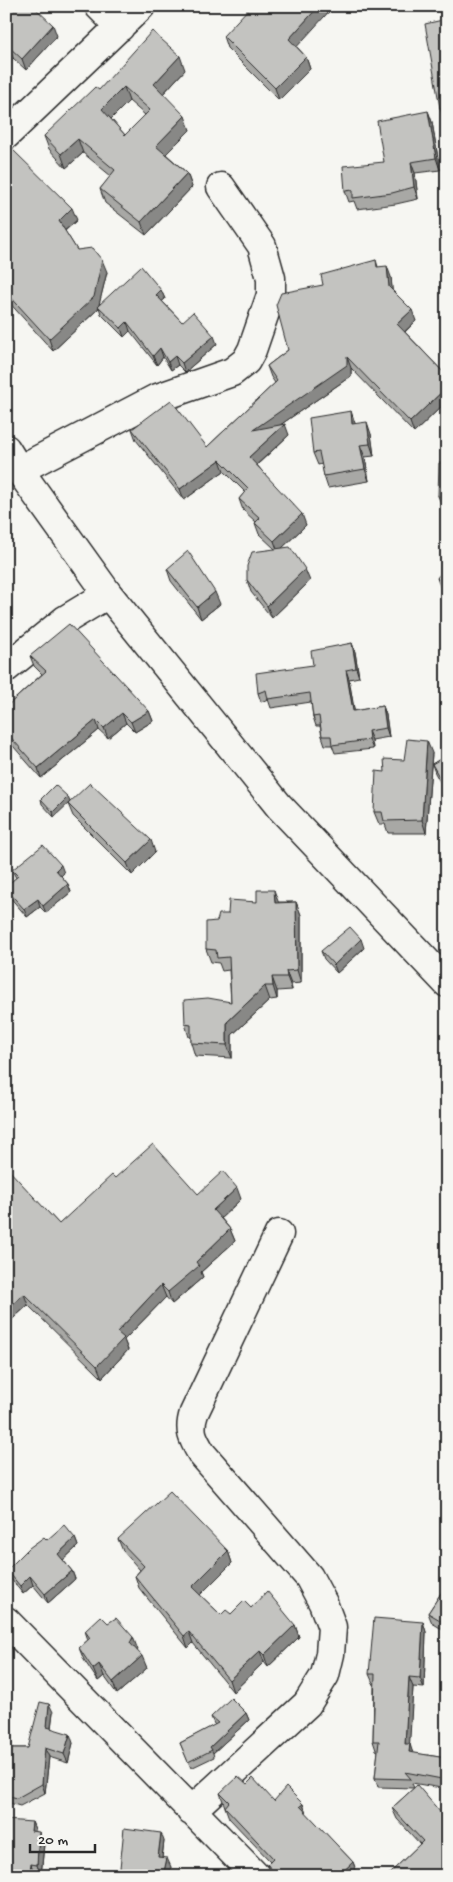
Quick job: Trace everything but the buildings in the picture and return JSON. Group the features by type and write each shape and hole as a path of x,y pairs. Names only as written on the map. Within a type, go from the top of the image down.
{"street":[{"path":"99,6 120,27"},
{"path":"6,135 141,6"},
{"path":"221,188 262,246 271,278 271,295 252,350 246,361 232,372 155,399 13,459 108,594 279,806 447,983"},
{"path":"6,668 65,620 108,594"},
{"path":"192,1811 307,1704 325,1675 330,1654 332,1627 323,1603 309,1577 202,1454 193,1439 191,1424 194,1412 279,1234"},
{"path":"7,1622 256,1876"}]}
